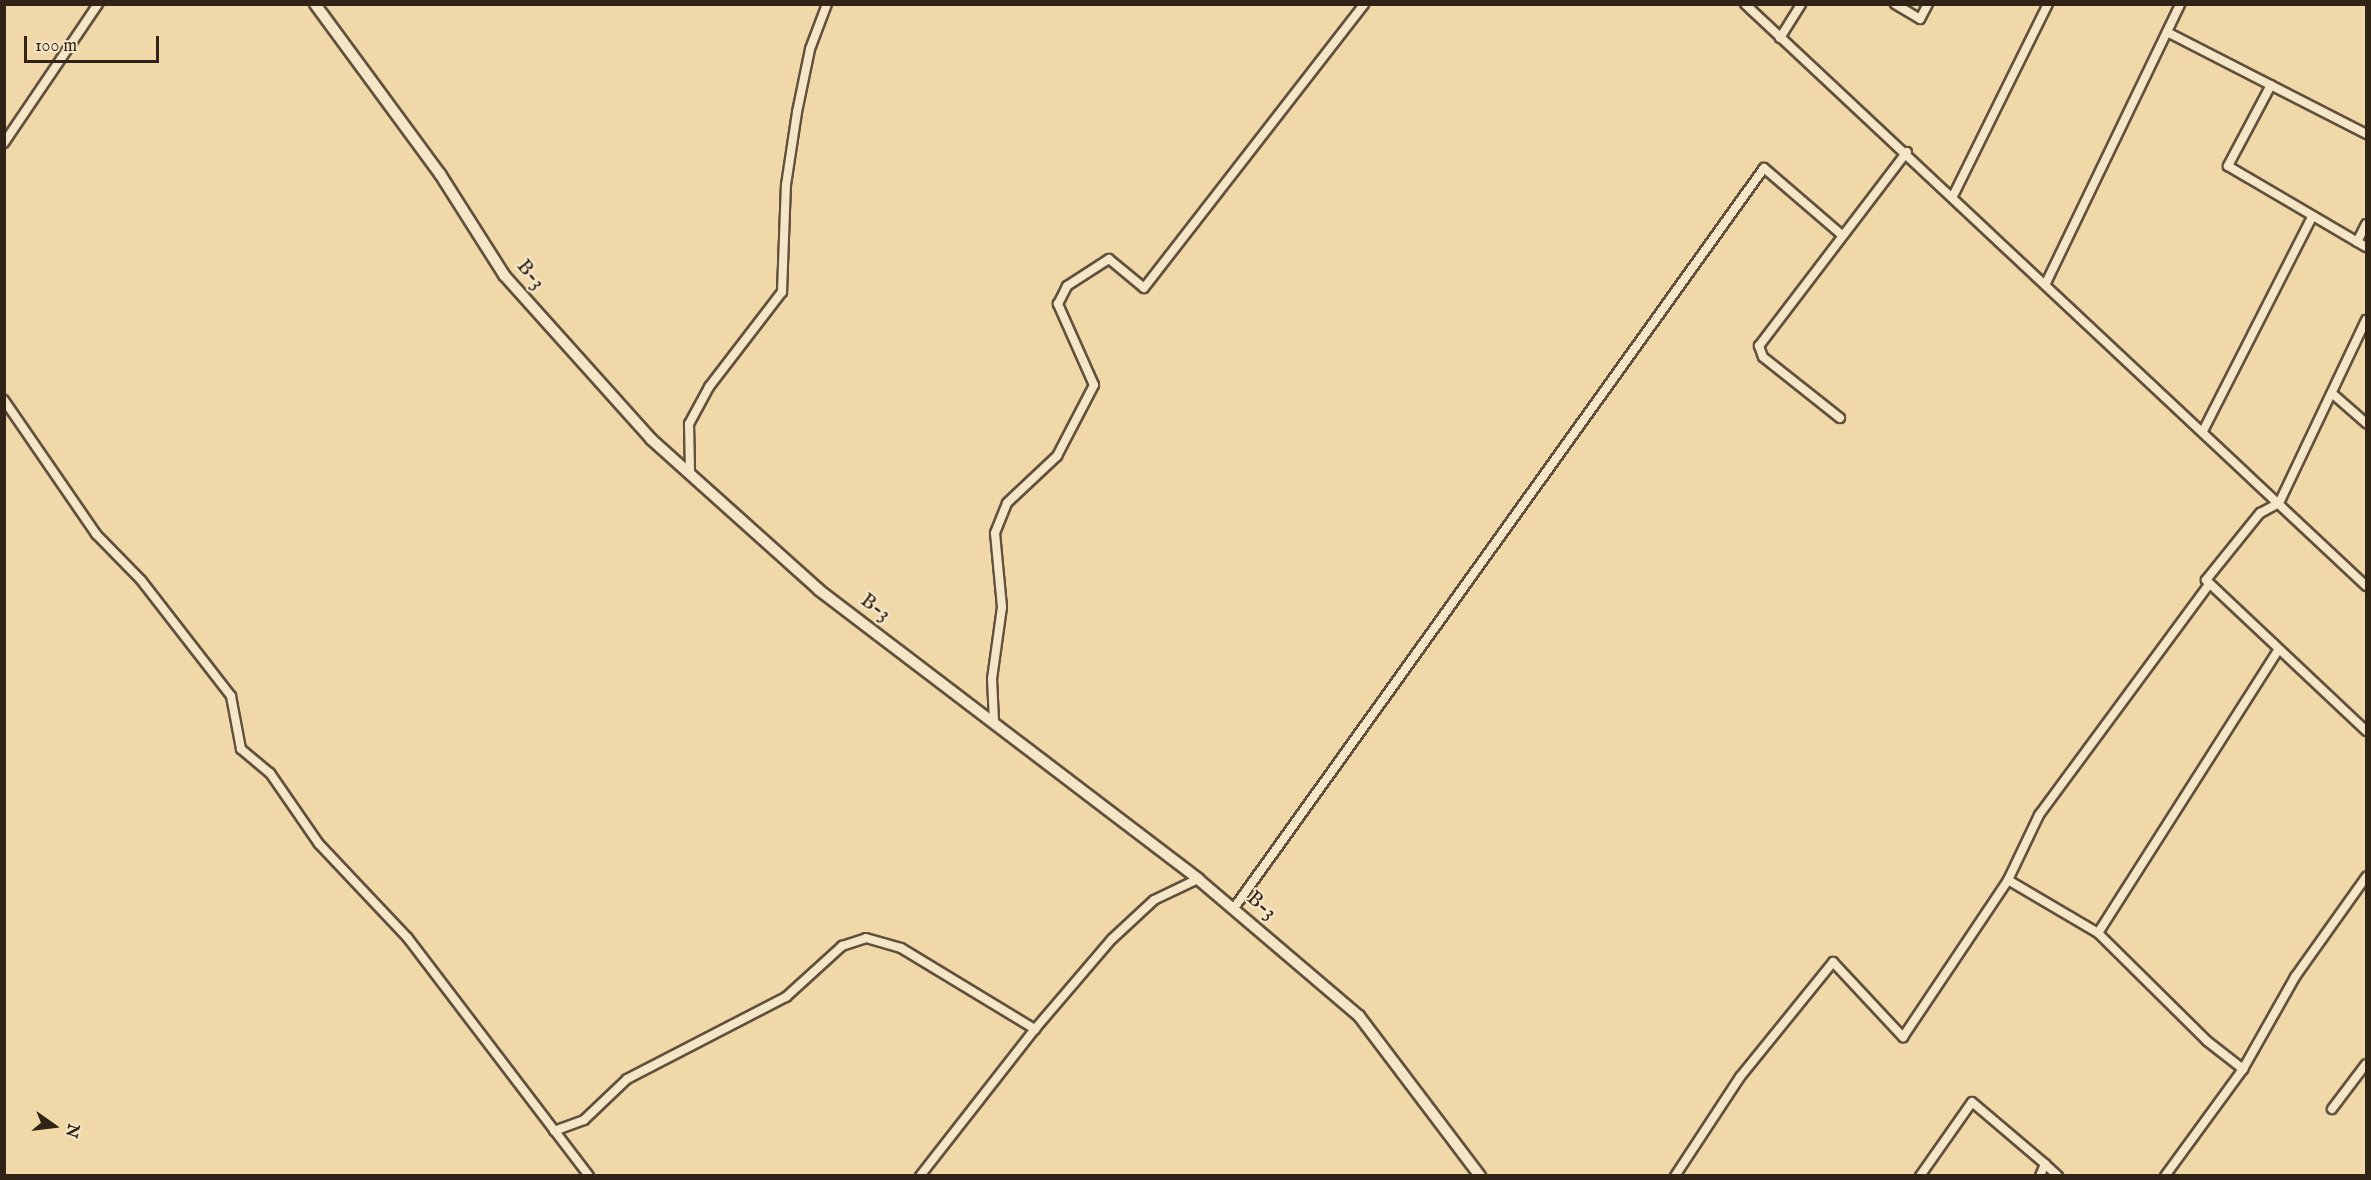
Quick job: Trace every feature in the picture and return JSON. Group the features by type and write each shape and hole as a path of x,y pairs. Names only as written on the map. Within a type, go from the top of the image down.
{"main road":[{"name":"B-3","path":"315,4 440,174 504,275 583,368 819,590 994,721 1198,879 1359,1016 1480,1176"}],"street":[{"path":"4,143 98,4"},
{"path":"690,471 689,424 709,387 782,292 786,185 797,112 810,49 827,4"},
{"path":"994,721 992,679 1002,607 995,533 1007,503 1057,456 1094,385 1058,304 1067,286 1109,260 1144,288 1365,4"},
{"path":"1745,4 1954,194 2367,586"},
{"path":"1780,38 1801,4"},
{"path":"1895,4 1920,19 1928,4"},
{"path":"1954,194 2048,4"},
{"path":"2046,283 2180,4"},
{"path":"2167,32 2367,134"},
{"path":"2271,85 2228,166 2367,247"},
{"path":"1840,418 1763,357 1759,346 1908,152"},
{"path":"1234,908 1764,168 1842,235"},
{"path":"2204,431 2312,217"},
{"path":"2357,242 2367,224"},
{"path":"2367,320 2334,395 2279,503 2260,513 2206,580 2208,586 2367,731"},
{"path":"2334,395 2367,423"},
{"path":"4,400 96,534 141,580 231,696 241,749 270,773 319,844 407,937 589,1176"},
{"path":"1675,1176 1740,1077 1833,962 1903,1038 2008,880 2039,815 2208,586"},
{"path":"2098,933 2278,650"},
{"path":"2165,1176 2243,1069 2295,977 2367,877"},
{"path":"920,1176 1035,1029 1112,939 1154,900 1198,879"},
{"path":"2008,880 2098,933 2207,1041 2243,1069"},
{"path":"554,1131 584,1120 627,1079 786,997 842,945 866,939 900,948 1035,1029"},
{"path":"2332,1109 2367,1064"},
{"path":"1920,1176 1972,1102 2058,1176"},
{"path":"2040,1176 2045,1164"}]}
